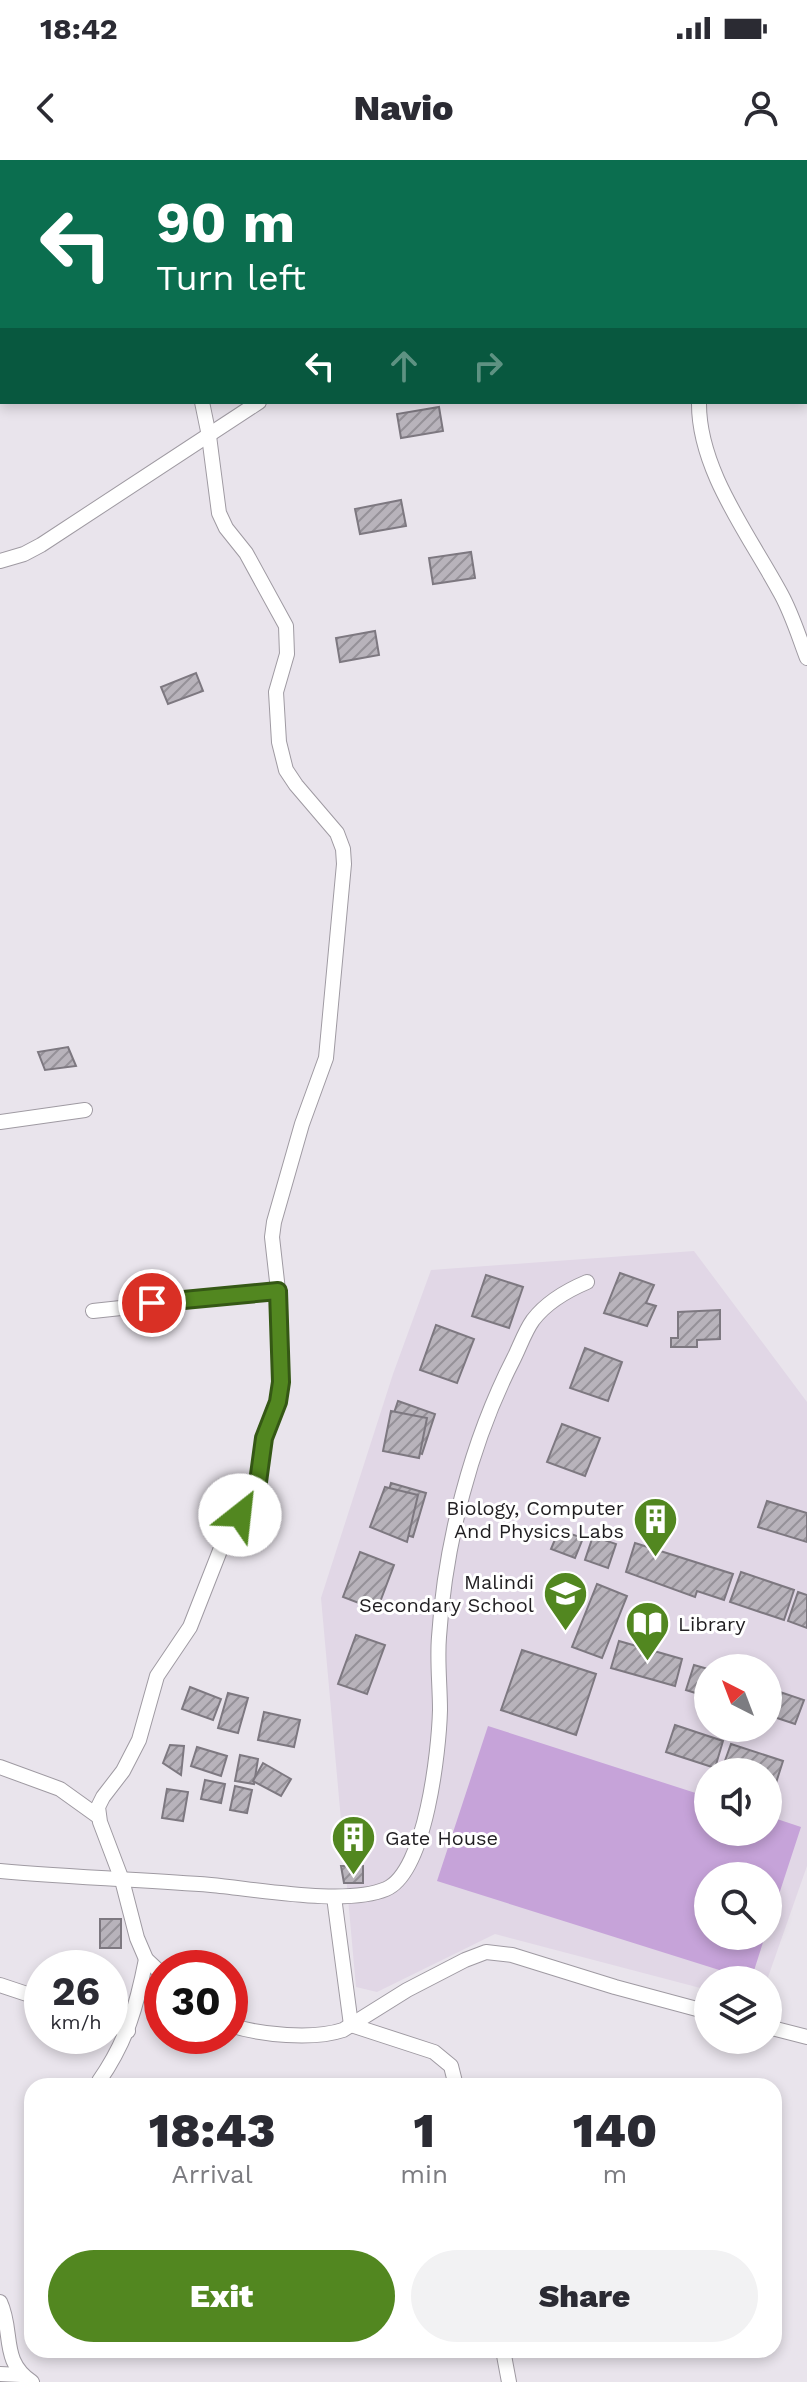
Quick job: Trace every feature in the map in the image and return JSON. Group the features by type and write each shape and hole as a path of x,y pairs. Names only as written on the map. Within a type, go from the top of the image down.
{"street":[{"path":"144,1954 99,1817 100,1802 123,1771 139,1740 157,1676 190,1627 226,1538 258,1482 264,1438 278,1402 281,1382 278,1291 272,1237 274,1222 302,1124 326,1058 344,864 337,833 286,770 279,742 276,692 287,654 286,626 246,553 226,528 219,513 202,404"},
{"path":"0,561 41,545 256,404"},
{"path":"699,404 700,429 714,472 787,606 807,658"},
{"path":"0,1122 85,1110"},
{"path":"0,1871 334,1897 384,1890 393,1885 407,1870 418,1845 437,1749 439,1639 443,1600 453,1540 469,1477 503,1379 533,1320 571,1288 587,1282"},
{"path":"93,1311 278,1291"},
{"path":"0,1767 60,1789 99,1817"},
{"path":"334,1897 351,2025"},
{"path":"248,2031 314,2035 334,2033 407,1990 486,1952 512,1955 694,2008"},
{"path":"128,2031 144,1967"},
{"path":"0,1985 24,1993"},
{"path":"351,2025 434,2052 451,2066 454,2078"},
{"path":"782,2031 807,2037"},
{"path":"101,2078 117,2054"},
{"path":"0,2302 7,2320 13,2363 26,2378"},
{"path":"504,2358 509,2382"},
{"path":"0,2374 26,2378"}],"shaded area":[{"name":"Malindi Secondary School","path":"694,1251 807,1402 807,1866 782,1937 782,1862 694,1862 694,1950 778,1950 772,1966 694,1966 694,1986 495,1934 377,1992 356,1987 321,1598 393,1374 431,1270"},
{"path":"488,1726 694,1792 694,1846 782,1846 782,1821 801,1827 782,1885 782,1862 694,1862 694,1950 761,1950 755,1966 707,1966 437,1881"}],"building":[{"path":"439,407 443,431 401,438 397,414"},
{"path":"401,500 406,526 360,534 355,509"},
{"path":"471,552 475,578 433,584 429,558"},
{"path":"375,631 379,655 340,662 336,638"},
{"path":"196,673 203,691 168,704 161,687"},
{"path":"68,1047 76,1066 45,1070 38,1052"},
{"path":"620,1273 654,1285 646,1303 656,1306 647,1326 604,1313"},
{"path":"486,1275 523,1287 509,1328 472,1316"},
{"path":"720,1310 720,1339 697,1340 697,1347 671,1347 671,1338 678,1338 678,1312"},
{"path":"436,1325 474,1339 457,1383 420,1370"},
{"path":"585,1348 622,1362 608,1401 570,1388"},
{"path":"398,1401 435,1414 422,1454 391,1443 401,1416 394,1413"},
{"path":"391,1411 427,1418 419,1458 383,1451"},
{"path":"562,1424 600,1438 585,1476 547,1462"},
{"path":"391,1483 426,1493 413,1537 378,1527"},
{"path":"385,1487 418,1495 407,1542 370,1527"},
{"path":"767,1501 807,1513 807,1542 758,1527"},
{"path":"559,1530 583,1538 575,1558 551,1549"},
{"path":"593,1536 616,1544 608,1568 585,1560"},
{"name":"Biology, Computer And Physics Labs","path":"635,1543 733,1574 724,1600 697,1591 695,1597 626,1572"},
{"path":"360,1552 394,1565 377,1610 343,1597"},
{"path":"741,1572 794,1590 784,1620 730,1602"},
{"path":"597,1584 627,1596 602,1658 572,1647"},
{"path":"798,1592 807,1595 807,1628 788,1621"},
{"path":"356,1635 385,1645 367,1694 338,1684"},
{"name":"Library","path":"619,1641 682,1659 675,1686 611,1668"},
{"path":"522,1650 596,1674 576,1735 501,1710"},
{"path":"694,1665 694,1693 686,1690"},
{"path":"190,1687 221,1699 213,1720 182,1709"},
{"path":"228,1693 248,1698 238,1733 218,1728"},
{"path":"782,1693 804,1700 795,1724 782,1720"},
{"path":"264,1712 300,1720 294,1747 258,1740"},
{"path":"675,1725 694,1731 694,1742 723,1742 718,1758 694,1758 694,1761 666,1752"},
{"path":"731,1744 774,1758 726,1758"},
{"path":"170,1745 184,1746 181,1775 163,1763"},
{"path":"197,1747 227,1756 221,1776 191,1766"},
{"path":"240,1755 258,1759 254,1784 235,1781"},
{"path":"263,1763 291,1779 281,1796 253,1781"},
{"path":"205,1780 225,1784 221,1803 201,1799"},
{"path":"235,1786 252,1790 247,1813 230,1810"},
{"path":"167,1789 188,1792 183,1821 162,1818"},
{"name":"Gate House","path":"341,1866 363,1866 363,1883 344,1883"},
{"path":"100,1919 121,1919 121,1948 100,1948"}],"place":[{"name":"Biology, Computer And Physics Labs","path":"655,1558"},
{"name":"Malindi Secondary School","path":"565,1633"},
{"name":"Library","path":"647,1663"},
{"name":"Gate House","path":"354,1877"}],"route":[{"path":"152,1303 278,1291 281,1382 278,1402 264,1438 256,1488 240,1515"}]}
